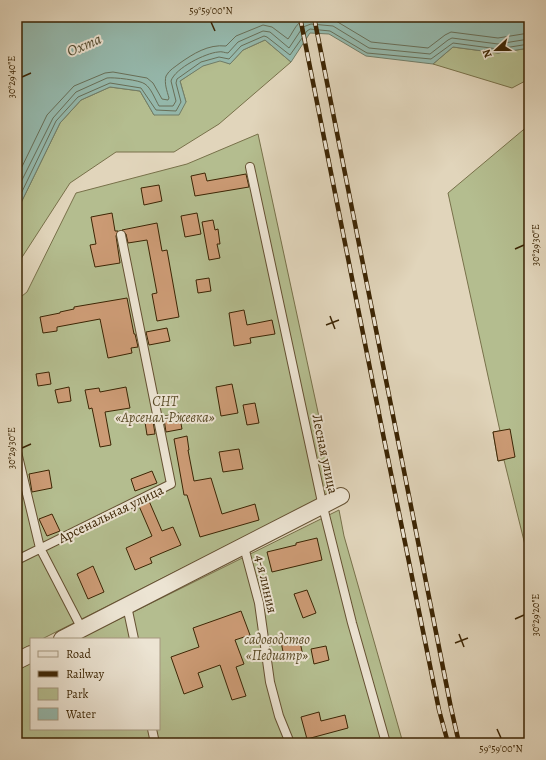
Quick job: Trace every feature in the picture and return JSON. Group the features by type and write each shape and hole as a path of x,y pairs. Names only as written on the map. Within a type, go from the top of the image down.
{"street":[{"path":"64,638 323,507 341,496"},
{"path":"17,662 30,655"}],"lane":[{"name":"Лесная улица","path":"250,167 323,507 352,623 386,743"},
{"name":"Арсенальная улица","path":"17,560 171,484 121,235"},
{"path":"17,452 40,548 82,629"},
{"name":"4-я линия","path":"244,547 259,603 270,682 279,716 290,743"},
{"path":"127,606 134,638"},
{"path":"152,730 155,743"}],"green space":[{"path":"265,40 291,62 219,124 174,152 116,152 70,183 17,265 17,211 60,123 81,100 110,87 140,91 154,115 186,102 180,81 202,66 220,60 230,64 243,50"},
{"path":"453,47 498,53 529,48 529,79 512,88 433,64"},
{"path":"529,125 529,561 504,460 498,461 493,432 500,431 448,193"},
{"name":"СНТ «Арсенал-Ржевка»","path":"258,134 335,491 44,638 30,638 30,646 17,652 17,300 27,292 76,193 187,164"},
{"name":"садоводство «Педиатр»","path":"339,510 344,536 403,743 17,743 17,670 30,664 30,730 160,730 160,638 81,638"}],"water":[{"name":"Охта","path":"17,17 529,17 529,48 498,53 453,47 433,64 366,56 329,34 310,33 291,62 265,40 243,50 230,64 220,61 203,66 180,81 186,102 179,115 154,115 140,91 110,87 81,100 60,123 17,211"}],"building":[{"path":"205,173 207,181 246,174 249,187 195,196 191,176"},
{"path":"159,185 162,201 144,205 141,188"},
{"path":"112,213 115,231 118,231 116,236 120,263 95,267 90,245 96,244 91,217"},
{"path":"197,213 201,234 185,237 181,216"},
{"path":"213,220 215,230 218,229 220,244 217,244 220,258 209,260 202,222"},
{"path":"157,223 162,251 167,250 179,317 157,321 152,294 157,293 147,240 128,243 126,234 122,230"},
{"path":"209,278 211,291 198,293 196,280"},
{"path":"127,298 138,347 131,348 132,353 108,358 100,319 57,327 57,331 43,333 40,317 74,309 74,307"},
{"path":"244,310 247,325 272,320 275,334 250,338 251,343 234,346 229,313"},
{"path":"167,328 170,341 149,345 146,332"},
{"path":"49,372 51,384 38,386 36,374"},
{"path":"232,384 238,413 221,416 216,387"},
{"path":"69,387 71,401 58,403 55,390"},
{"path":"126,387 130,408 105,412 111,445 100,447 92,408 89,409 85,390 99,388 100,392"},
{"path":"255,403 259,423 247,425 243,405"},
{"path":"179,413 182,429 166,432 165,416"},
{"path":"153,421 155,434 147,435 145,422"},
{"path":"510,429 515,457 498,461 493,432"},
{"path":"187,436 194,481 211,478 222,514 255,504 259,520 200,537 187,495 184,495 174,439"},
{"path":"239,449 243,469 223,472 219,452"},
{"path":"49,470 52,488 32,492 29,474"},
{"path":"152,471 157,483 135,491 131,479"},
{"path":"149,501 162,531 173,527 181,545 150,558 152,563 135,570 126,548 152,536 139,506"},
{"path":"52,514 60,531 47,536 39,519"},
{"path":"317,538 322,560 272,572 267,552"},
{"path":"93,566 104,592 88,599 77,574"},
{"path":"307,590 316,613 303,618 294,594"},
{"path":"241,611 250,635 235,640 244,664 236,667 246,696 232,700 220,665 198,673 203,687 184,694 171,657 199,647 193,628"},
{"path":"299,637 303,656 285,661 281,642"},
{"path":"326,646 329,660 314,664 311,649"},
{"path":"319,712 321,721 345,715 348,728 307,739 301,717"}],"railway":[{"path":"300,17 439,710 448,743"},
{"path":"314,17 459,743"}]}
